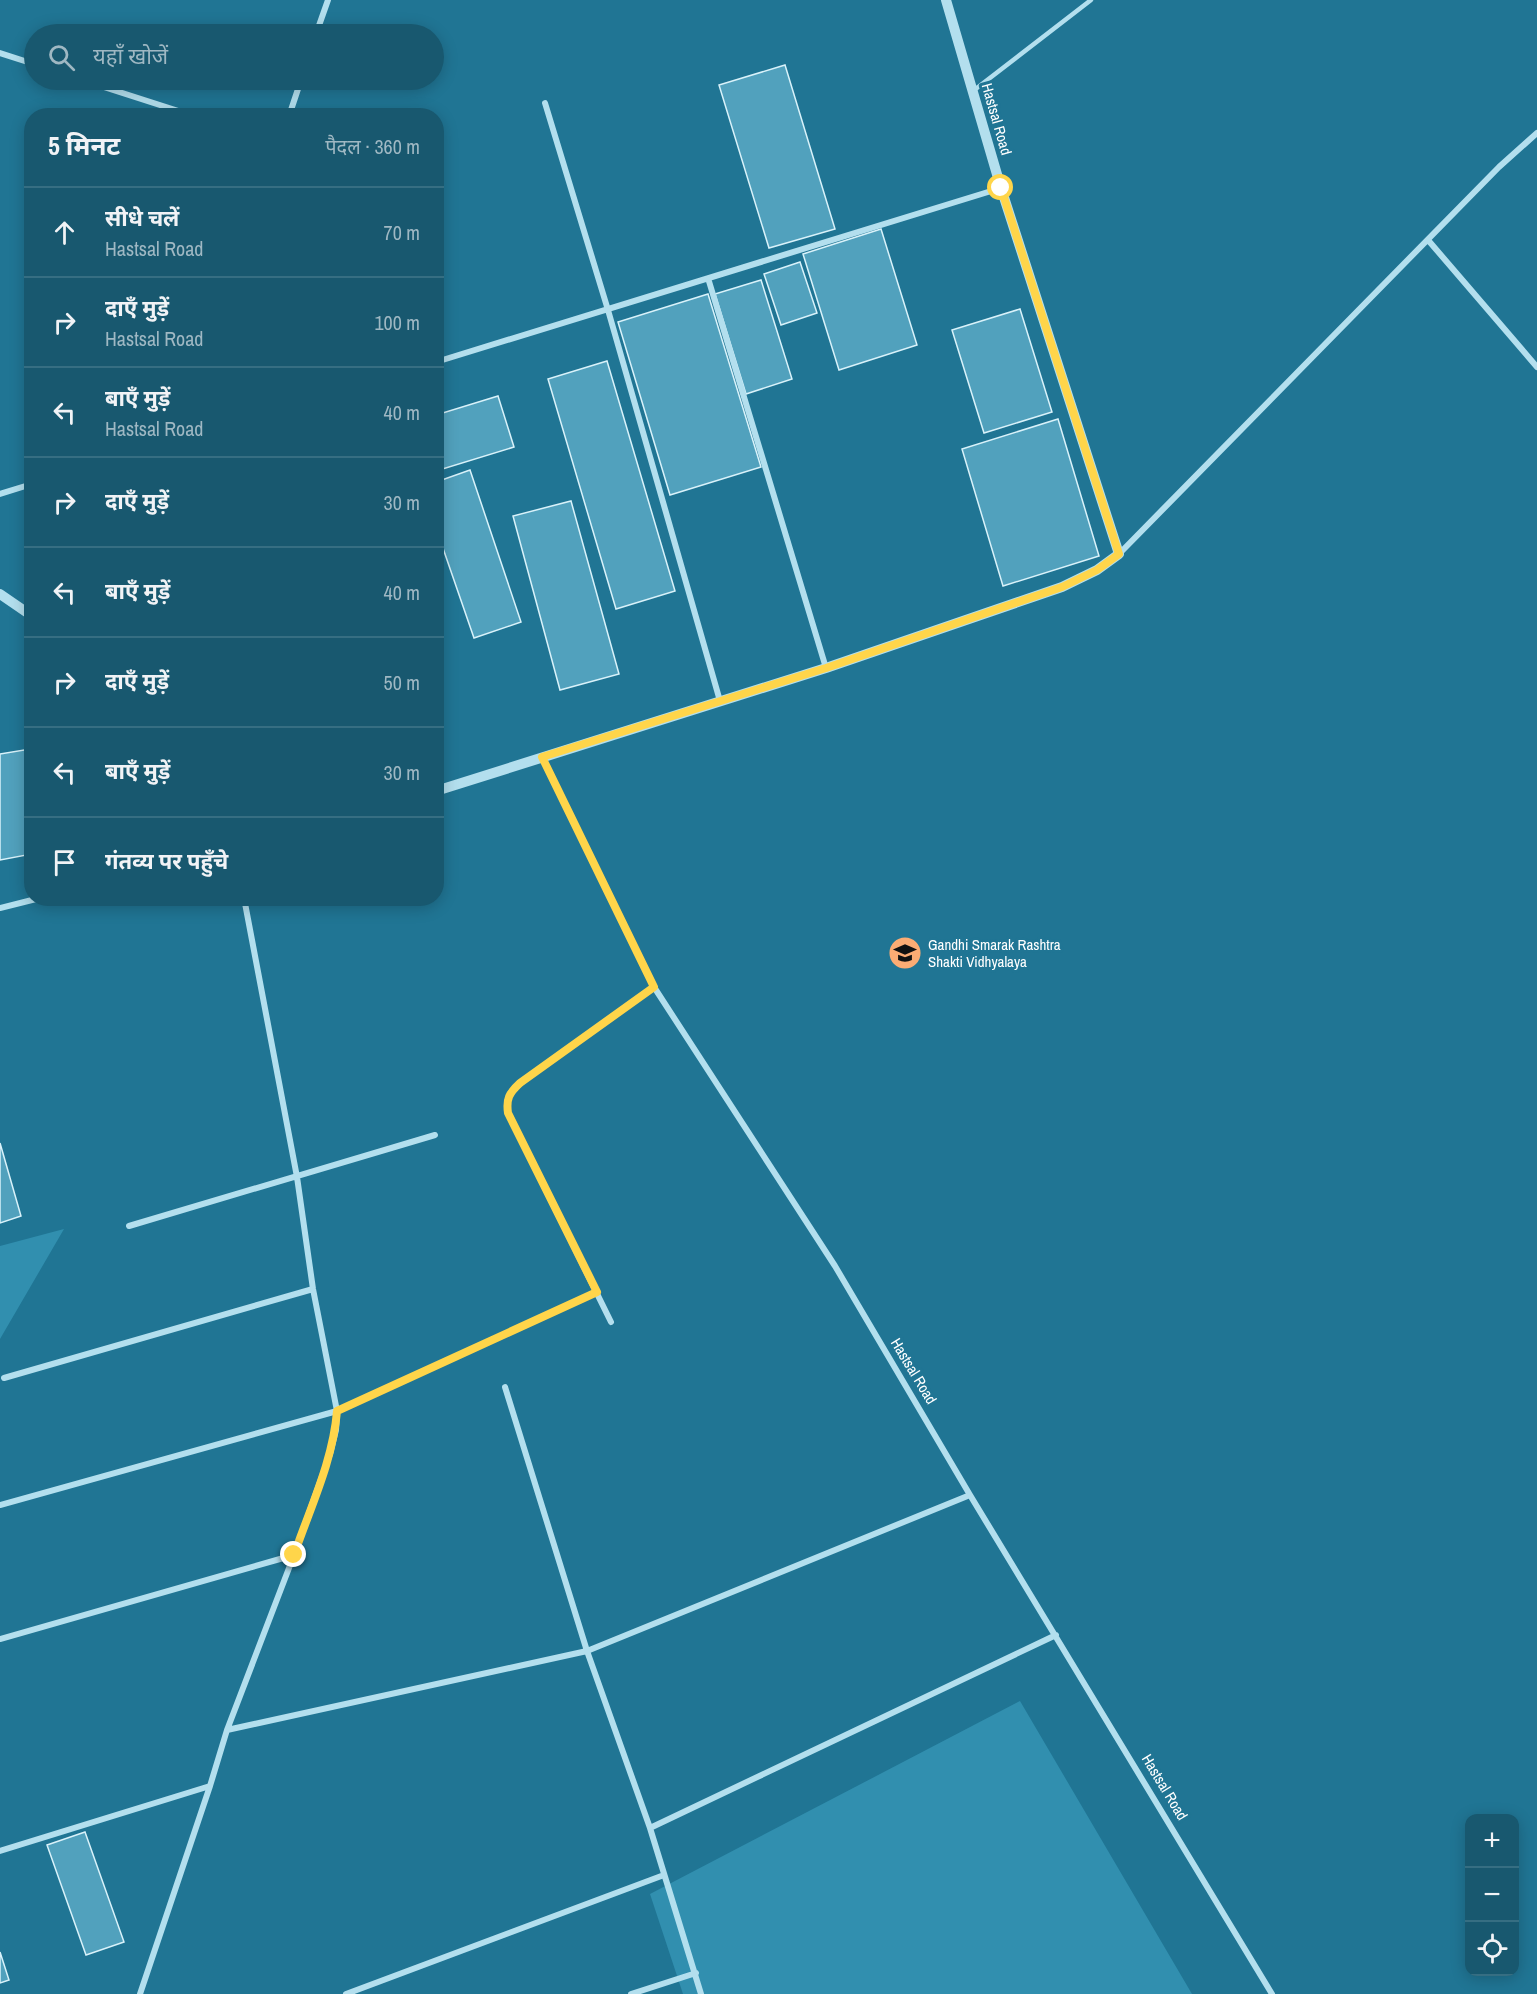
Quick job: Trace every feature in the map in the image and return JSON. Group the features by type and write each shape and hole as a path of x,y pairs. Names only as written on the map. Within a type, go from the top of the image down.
{"street":[{"path":"320,24 328,0"},
{"name":"Hastsal Road","path":"946,0 1001,188 1119,554"},
{"path":"0,53 24,61"},
{"path":"113,90 169,108"},
{"path":"292,108 298,90"},
{"path":"545,103 609,310 720,701"},
{"path":"444,788 826,668 1062,587 1097,570 1119,554 1499,167 1537,133"},
{"path":"444,360 1001,188"},
{"path":"1428,240 1537,367"},
{"path":"708,278 826,668"},
{"path":"0,494 24,486"},
{"path":"0,594 24,610"},
{"name":"Hastsal Road","path":"542,757 654,987 835,1266 970,1495 1272,1994"},
{"path":"0,908 24,902"},
{"path":"140,1994 227,1730 294,1555 330,1454 336,1430 337,1411 313,1288 297,1178 246,906"},
{"path":"611,1322 508,1113 506,1103 510,1092 520,1083 654,987"},
{"path":"129,1226 435,1136"},
{"path":"4,1378 313,1288"},
{"path":"0,1504 337,1411 597,1292"},
{"path":"505,1387 587,1651 650,1828 701,1994"},
{"path":"227,1730 587,1651 970,1495"},
{"path":"0,1639 294,1555"},
{"path":"650,1828 1056,1635"},
{"path":"0,1851 210,1786"},
{"path":"346,1994 664,1875"},
{"path":"631,1994 696,1973"}],"lane":[{"path":"973,91 1091,0"}],"shaded area":[{"path":"64,1229 0,1339 0,1246"},
{"path":"1020,1701 1192,1994 683,1994 650,1894"}],"building":[{"path":"785,65 835,229 769,248 719,85"},
{"path":"881,229 917,345 839,370 803,254"},
{"path":"800,262 817,313 781,325 764,274"},
{"path":"761,280 792,379 746,394 715,294"},
{"path":"708,294 761,467 670,495 618,322"},
{"path":"1020,309 1052,412 984,433 952,330"},
{"path":"607,361 675,591 616,609 548,379"},
{"path":"498,396 514,447 444,469 444,413"},
{"path":"1058,419 1099,556 1003,586 962,449"},
{"path":"470,470 521,622 474,638 444,551 444,479"},
{"path":"571,501 619,674 560,690 513,516"},
{"path":"24,750 24,856 0,860 0,754"},
{"path":"0,1143 21,1216 0,1223"},
{"path":"85,1832 124,1942 86,1955 47,1845"},
{"path":"0,1952 9,1980 0,1983"}],"place":[{"name":"Gandhi Smarak Rashtra Shakti Vidhyalaya","path":"905,953"}],"route":[{"path":"294,1555 330,1454 336,1430 337,1411 597,1292 508,1113 506,1103 510,1092 520,1083 654,987 542,757 826,668 1062,587 1097,570 1119,554 1001,188"}]}
